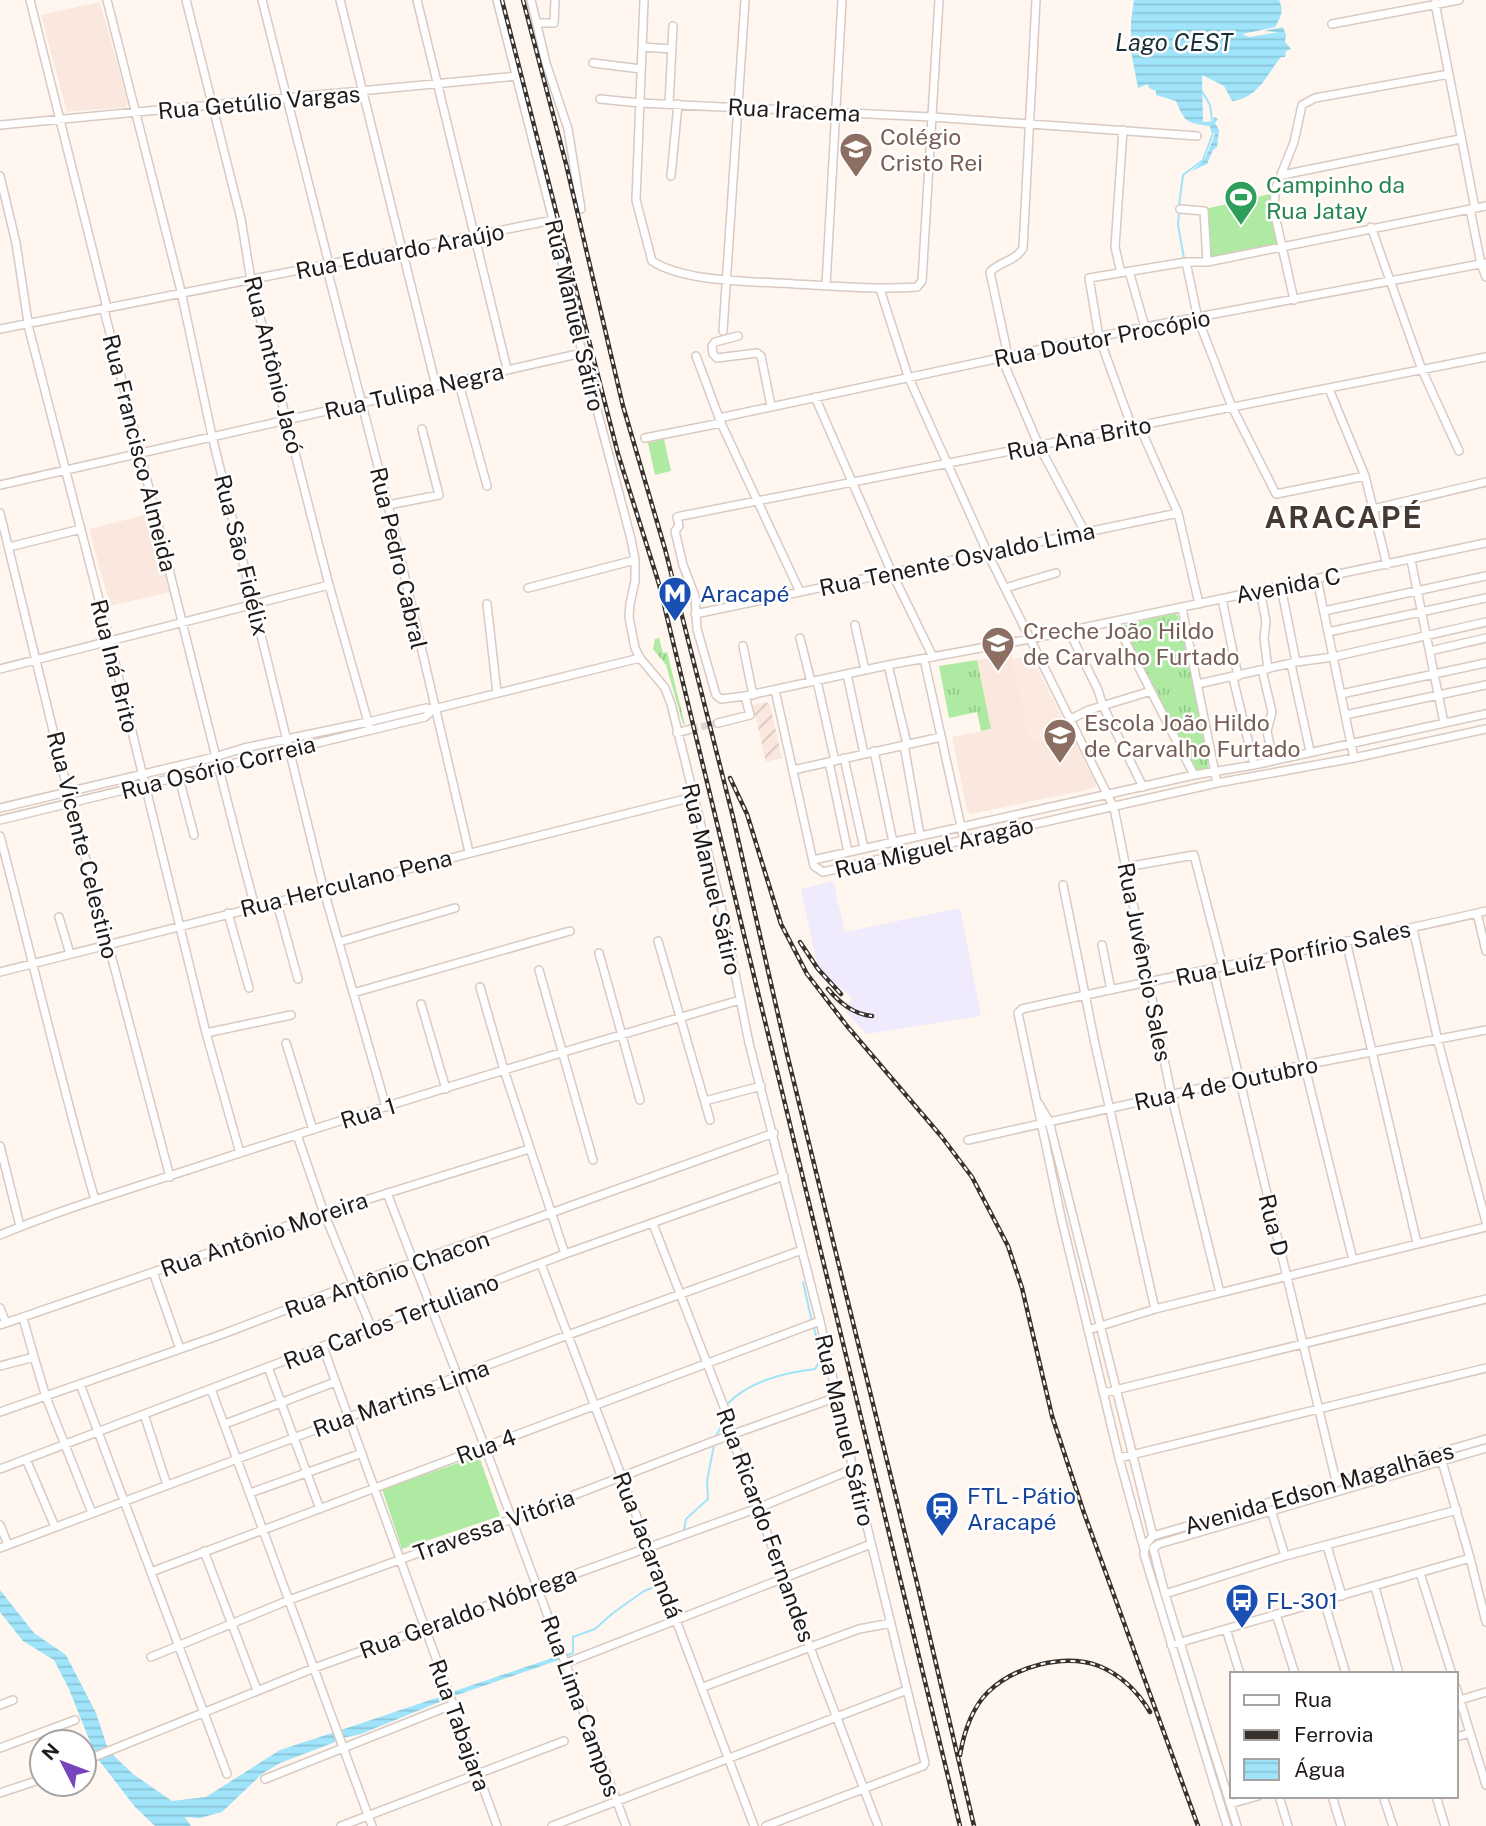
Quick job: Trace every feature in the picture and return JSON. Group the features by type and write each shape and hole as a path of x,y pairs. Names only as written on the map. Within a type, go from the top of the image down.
{"street":[{"name":"Rua Francisco Almeida","path":"30,0 106,307 105,314 255,907"},
{"name":"Rua São Fidélix","path":"107,0 324,891 386,1107"},
{"name":"Rua Antônio Jacó","path":"186,0 241,219 251,281 329,585 369,726"},
{"name":"Rua Pedro Cabral","path":"262,0 388,505 469,852"},
{"path":"341,0 436,386"},
{"path":"417,0 507,369"},
{"name":"Rua Manuel Sátiro","path":"497,0 635,561 635,581 629,604 635,648 665,688 677,733 723,914 740,1000 820,1321 925,1763 864,1788"},
{"path":"531,0 546,63 568,129 581,209"},
{"path":"537,23 554,23 555,0"},
{"path":"644,0 636,200 650,258 659,265 685,273 727,280 880,289 920,285 939,0"},
{"path":"723,331 745,0"},
{"path":"827,285 842,0"},
{"path":"1036,0 1023,248 1015,257 990,272 1005,357 1039,446 1085,532"},
{"path":"1403,0 1408,9"},
{"path":"1332,24 1459,0"},
{"path":"1436,4 1486,277"},
{"path":"671,176 673,26"},
{"path":"642,47 672,48"},
{"path":"593,63 641,69"},
{"path":"1294,300 1273,199 1298,127 1300,109 1308,101 1449,74"},
{"name":"Rua Getúlio Vargas","path":"0,125 517,76"},
{"name":"Rua Iracema","path":"600,99 1028,122 1197,136"},
{"path":"1124,130 1115,247 1145,327"},
{"path":"1282,175 1460,139"},
{"name":"Rua Iná Brito","path":"0,176 16,243 29,322 65,470 110,642 178,926 240,1153"},
{"path":"1199,604 1178,513 1142,432 1130,422 1099,337 1088,278 1186,262 1207,262 1486,206"},
{"path":"1180,209 1204,211 1207,262"},
{"name":"Rua Eduardo Araújo","path":"0,329 553,220"},
{"path":"1371,228 1422,370 1458,451"},
{"path":"1186,262 1198,319 1232,407 1276,494 1365,476"},
{"name":"Rua Doutor Procópio","path":"645,438 771,406 908,376 1145,327 1483,263"},
{"name":"Rua Juvêncio Sales","path":"880,289 908,376 988,554 1114,808 1171,1094 1220,1293"},
{"path":"738,336 715,342 712,345 713,354 717,358 757,352 761,356 771,406"},
{"name":"Rua Tulipa Negra","path":"0,485 582,353"},
{"path":"696,356 720,420 800,592"},
{"name":"Rua Ana Brito","path":"695,614 695,596 683,565 675,531 677,517 1486,357"},
{"path":"458,380 487,486"},
{"path":"1329,389 1365,476 1387,565"},
{"path":"815,397 892,573 933,657"},
{"path":"388,505 439,495 422,429"},
{"path":"1373,509 1486,482"},
{"name":"Rua Vicente Celestino","path":"0,513 68,793 170,1177"},
{"name":"Rua Tenente Osvaldo Lima","path":"695,614 1178,513"},
{"path":"9,547 81,529"},
{"name":"Avenida C","path":"695,614 697,629 719,698 749,695 888,665 1030,639 1486,543"},
{"path":"1411,560 1444,723"},
{"path":"528,588 635,561"},
{"path":"1005,588 1056,573"},
{"path":"1324,611 1486,576"},
{"path":"1317,579 1354,758"},
{"path":"0,669 329,585"},
{"path":"1280,587 1310,751"},
{"path":"1260,590 1266,622 1265,670 1272,712 1267,732 1273,761"},
{"path":"1222,598 1254,765"},
{"path":"1328,632 1486,598"},
{"path":"488,604 497,693"},
{"path":"1182,608 1217,783"},
{"path":"1115,621 1194,775"},
{"path":"1198,684 1486,622"},
{"path":"855,625 865,670"},
{"path":"1069,631 1098,690 1102,706 1143,786"},
{"path":"800,638 814,682 832,762 848,852"},
{"path":"1430,651 1486,638"},
{"path":"718,723 750,715 743,646"},
{"name":"Rua Osório Correia","path":"0,820 290,749 426,708 434,709 640,658"},
{"path":"924,659 964,840"},
{"path":"1340,694 1486,663"},
{"path":"888,665 905,744 918,851"},
{"path":"847,674 864,754"},
{"path":"1345,715 1486,685"},
{"path":"775,690 813,860"},
{"path":"1070,719 1152,691"},
{"name":"Rua Miguel Aragão","path":"1486,714 1254,765 1143,786 813,860 817,870 827,871 1157,799 1217,783 1354,758 1486,729"},
{"name":"Rua Osório Correia","path":"0,808 288,738 369,726"},
{"path":"677,733 691,729"},
{"path":"793,770 941,737"},
{"path":"874,751 892,842"},
{"path":"844,758 864,848"},
{"path":"179,778 194,835"},
{"path":"1153,786 1157,799"},
{"name":"Rua Herculano Pena","path":"0,972 692,797"},
{"path":"1071,803 1074,816"},
{"path":"0,836 34,963 61,1084 95,1200"},
{"path":"1126,867 1194,855 1223,967"},
{"path":"1063,885 1109,1108 1156,1309"},
{"path":"278,903 298,979"},
{"path":"339,942 455,908"},
{"name":"Rua Luíz Porfírio Sales","path":"1044,1122 1018,1013 1022,1009 1413,929 1486,911"},
{"path":"228,913 249,988"},
{"path":"1477,913 1486,951"},
{"path":"59,917 70,954"},
{"path":"1088,1330 1156,1309 1287,1278 1486,1224 1438,1041 1413,929"},
{"path":"353,993 570,931"},
{"path":"658,941 710,1120"},
{"path":"1346,941 1417,1243"},
{"path":"1102,945 1111,990"},
{"path":"599,953 640,1100"},
{"path":"1277,955 1353,1260"},
{"name":"Rua D","path":"1213,969 1336,1481"},
{"path":"539,970 593,1160"},
{"path":"480,987 529,1149 565,1254"},
{"name":"Rua 1","path":"0,1235 95,1200 240,1153 504,1070 740,1000"},
{"path":"421,1004 446,1089"},
{"path":"206,1033 291,1015"},
{"name":"Rua 4 de Outubro","path":"968,1140 1304,1065 1486,1030"},
{"path":"286,1043 313,1130"},
{"path":"705,1101 761,1086"},
{"path":"1044,1122 1072,1215 1153,1536 1144,1549"},
{"path":"1044,1122 1062,1217 1119,1458 1171,1645 1227,1826"},
{"name":"Rua Antônio Chacon","path":"0,1412 774,1133"},
{"path":"297,1135 324,1213 371,1327"},
{"path":"0,1146 20,1226"},
{"name":"Rua Antônio Moreira","path":"3,1324 324,1213 529,1149"},
{"name":"Rua Carlos Tertuliano","path":"0,1469 565,1254 783,1176"},
{"name":"Rua Lima Campos","path":"387,1193 459,1377 626,1826"},
{"path":"1062,1217 1072,1215"},
{"name":"Rua Ricardo Fernandes","path":"653,1224 678,1295 724,1407 731,1435 878,1826"},
{"name":"Rua Martins Lima","path":"4,1546 802,1250"},
{"name":"Rua Jacarandá","path":"541,1264 754,1826"},
{"path":"153,1272 180,1349"},
{"path":"1103,1393 1486,1299"},
{"path":"0,1308 3,1324"},
{"path":"23,1318 46,1396 92,1513"},
{"name":"Rua 4","path":"151,1572 820,1321"},
{"name":"Rua Tabajara","path":"323,1347 497,1826"},
{"path":"0,1366 34,1357"},
{"path":"268,1367 320,1509"},
{"path":"1119,1458 1486,1368"},
{"path":"225,1424 335,1381"},
{"path":"80,1384 227,1774"},
{"path":"211,1390 372,1826"},
{"name":"Travessa Vitória","path":"151,1657 289,1600 512,1520 837,1397"},
{"path":"144,1414 167,1485"},
{"name":"Avenida Edson Magalhães","path":"1165,1594 1153,1550 1159,1544 1272,1512 1486,1439"},
{"name":"Avenida Edson Magalhães","path":"1153,1536 1336,1481 1486,1448"},
{"path":"250,1493 362,1452"},
{"path":"1441,1456 1486,1622"},
{"path":"26,1459 55,1527"},
{"name":"Rua Geraldo Nóbrega","path":"98,1755 314,1668 758,1508 853,1469"},
{"path":"1126,1483 1138,1480"},
{"path":"1130,1498 1142,1495"},
{"path":"1269,1503 1285,1556"},
{"path":"1237,1826 1165,1594 1285,1556 1457,1510"},
{"path":"0,1525 4,1546"},
{"path":"566,1663 871,1544"},
{"path":"1327,1546 1342,1596"},
{"path":"204,1551 257,1690"},
{"path":"1171,1645 1470,1558"},
{"path":"1420,1573 1451,1672"},
{"path":"1375,1587 1398,1672"},
{"path":"1324,1601 1345,1672"},
{"path":"1276,1614 1293,1672"},
{"path":"703,1687 859,1629 891,1623"},
{"path":"1226,1629 1239,1672"},
{"path":"552,1826 907,1690"},
{"path":"1460,1700 1486,1692"},
{"path":"1458,1694 1486,1785"},
{"path":"0,1705 12,1700"},
{"path":"265,1779 454,1704"},
{"path":"0,1748 75,1720"},
{"path":"1195,1723 1204,1720"},
{"path":"1458,1736 1470,1733"},
{"path":"1199,1739 1209,1736"},
{"path":"341,1826 564,1741"},
{"path":"0,1793 28,1784"},
{"path":"766,1826 864,1788"},
{"path":"1230,1804 1251,1798"},
{"path":"1280,1798 1288,1826"},
{"path":"1333,1798 1341,1826"},
{"path":"1384,1798 1392,1826"},
{"path":"1437,1798 1445,1826"}],"shaded area":[{"path":"100,2 128,103 126,107 67,112 41,15"},
{"path":"149,514 170,592 110,606 89,529"},
{"path":"1012,654 1030,741 1070,733 1096,783 1095,788 971,814 967,810 952,737 991,729 977,660"},
{"path":"1030,655 1070,733 1030,741 1013,659"},
{"path":"766,702 770,705 782,758 766,762 753,705"},
{"path":"833,881 845,932 960,908 981,1016 866,1034 845,1010 852,998 817,964 801,889"}],"green space":[{"name":"Campinho da Rua Jatay","path":"1270,194 1279,246 1208,260 1205,209"},
{"path":"664,439 671,471 655,475 648,443"},
{"path":"1174,613 1178,616 1209,755 1208,769 1201,773 1123,629 1125,625"},
{"path":"659,638 663,653 667,652 685,725 666,665 653,649 655,639"},
{"path":"977,660 991,729 981,731 977,712 949,718 939,666"},
{"path":"479,1456 500,1516 402,1549 382,1489"}],"water":[{"name":"Lago CEST","path":"1134,0 1279,0 1281,4 1281,13 1275,27 1242,34 1249,37 1279,32 1264,31 1283,27 1285,42 1291,49 1286,51 1285,57 1281,57 1255,91 1232,101 1224,86 1202,75 1203,122 1213,121 1214,117 1218,119 1215,123 1219,130 1217,147 1207,164 1192,171 1205,159 1215,134 1211,132 1210,126 1188,121 1176,101 1156,95 1156,91 1149,88 1148,84 1138,88 1131,51"},
{"path":"0,1590 34,1633 66,1655 96,1713 108,1749 98,1753 98,1728 85,1728 54,1660 23,1641 0,1612"},
{"path":"561,1655 562,1659 457,1695 452,1692"},
{"path":"448,1694 449,1698 361,1734 343,1738 341,1730"},
{"path":"335,1732 338,1741 280,1763 262,1774 222,1812 200,1818 185,1817 191,1826 155,1826 135,1807 98,1759 111,1753 133,1774 172,1801 206,1797 280,1750"}],"waterway":[{"path":"1203,93 1210,105 1212,120"},
{"path":"1179,206 1183,175 1203,160 1213,133"},
{"path":"1179,212 1178,225 1184,258"},
{"path":"803,1282 812,1322"},
{"path":"726,1405 756,1384 815,1369 821,1359 814,1328"},
{"path":"714,1439 720,1429 722,1409"},
{"path":"684,1530 686,1519 708,1499 707,1481 714,1445"},
{"path":"655,1556 655,1549 673,1543"},
{"path":"565,1656 573,1653 573,1637 595,1629 644,1591 660,1585"}],"tunnel":[{"path":"691,729 718,723"}],"railway":[{"path":"502,0 618,454 659,584 960,1826"},
{"path":"523,0 566,164 623,406 665,549 733,817 787,1054 974,1826"},
{"path":"730,778 747,814 781,924 807,974 972,1177 1008,1246 1022,1288 1052,1416 1084,1513 1198,1826"},
{"path":"800,942 818,969 841,994"},
{"path":"828,989 847,1007 872,1016"},
{"path":"960,1755 977,1705 988,1692 1012,1675 1040,1664 1071,1661 1099,1666 1128,1685 1150,1712"}],"place":[{"name":"Colégio Cristo Rei","path":"856,179"},
{"name":"Campinho da Rua Jatay","path":"1241,227"},
{"name":"Aracapé","path":"675,623"},
{"name":"Creche João Hildo de Carvalho Furtado","path":"998,673"},
{"name":"Escola João Hildo de Carvalho Furtado","path":"1060,765"},
{"name":"FTL - Pátio Aracapé","path":"942,1538"},
{"name":"FL-301","path":"1242,1630"}],"district":[{"name":"ARACAPÉ","path":"1344,517"}]}
